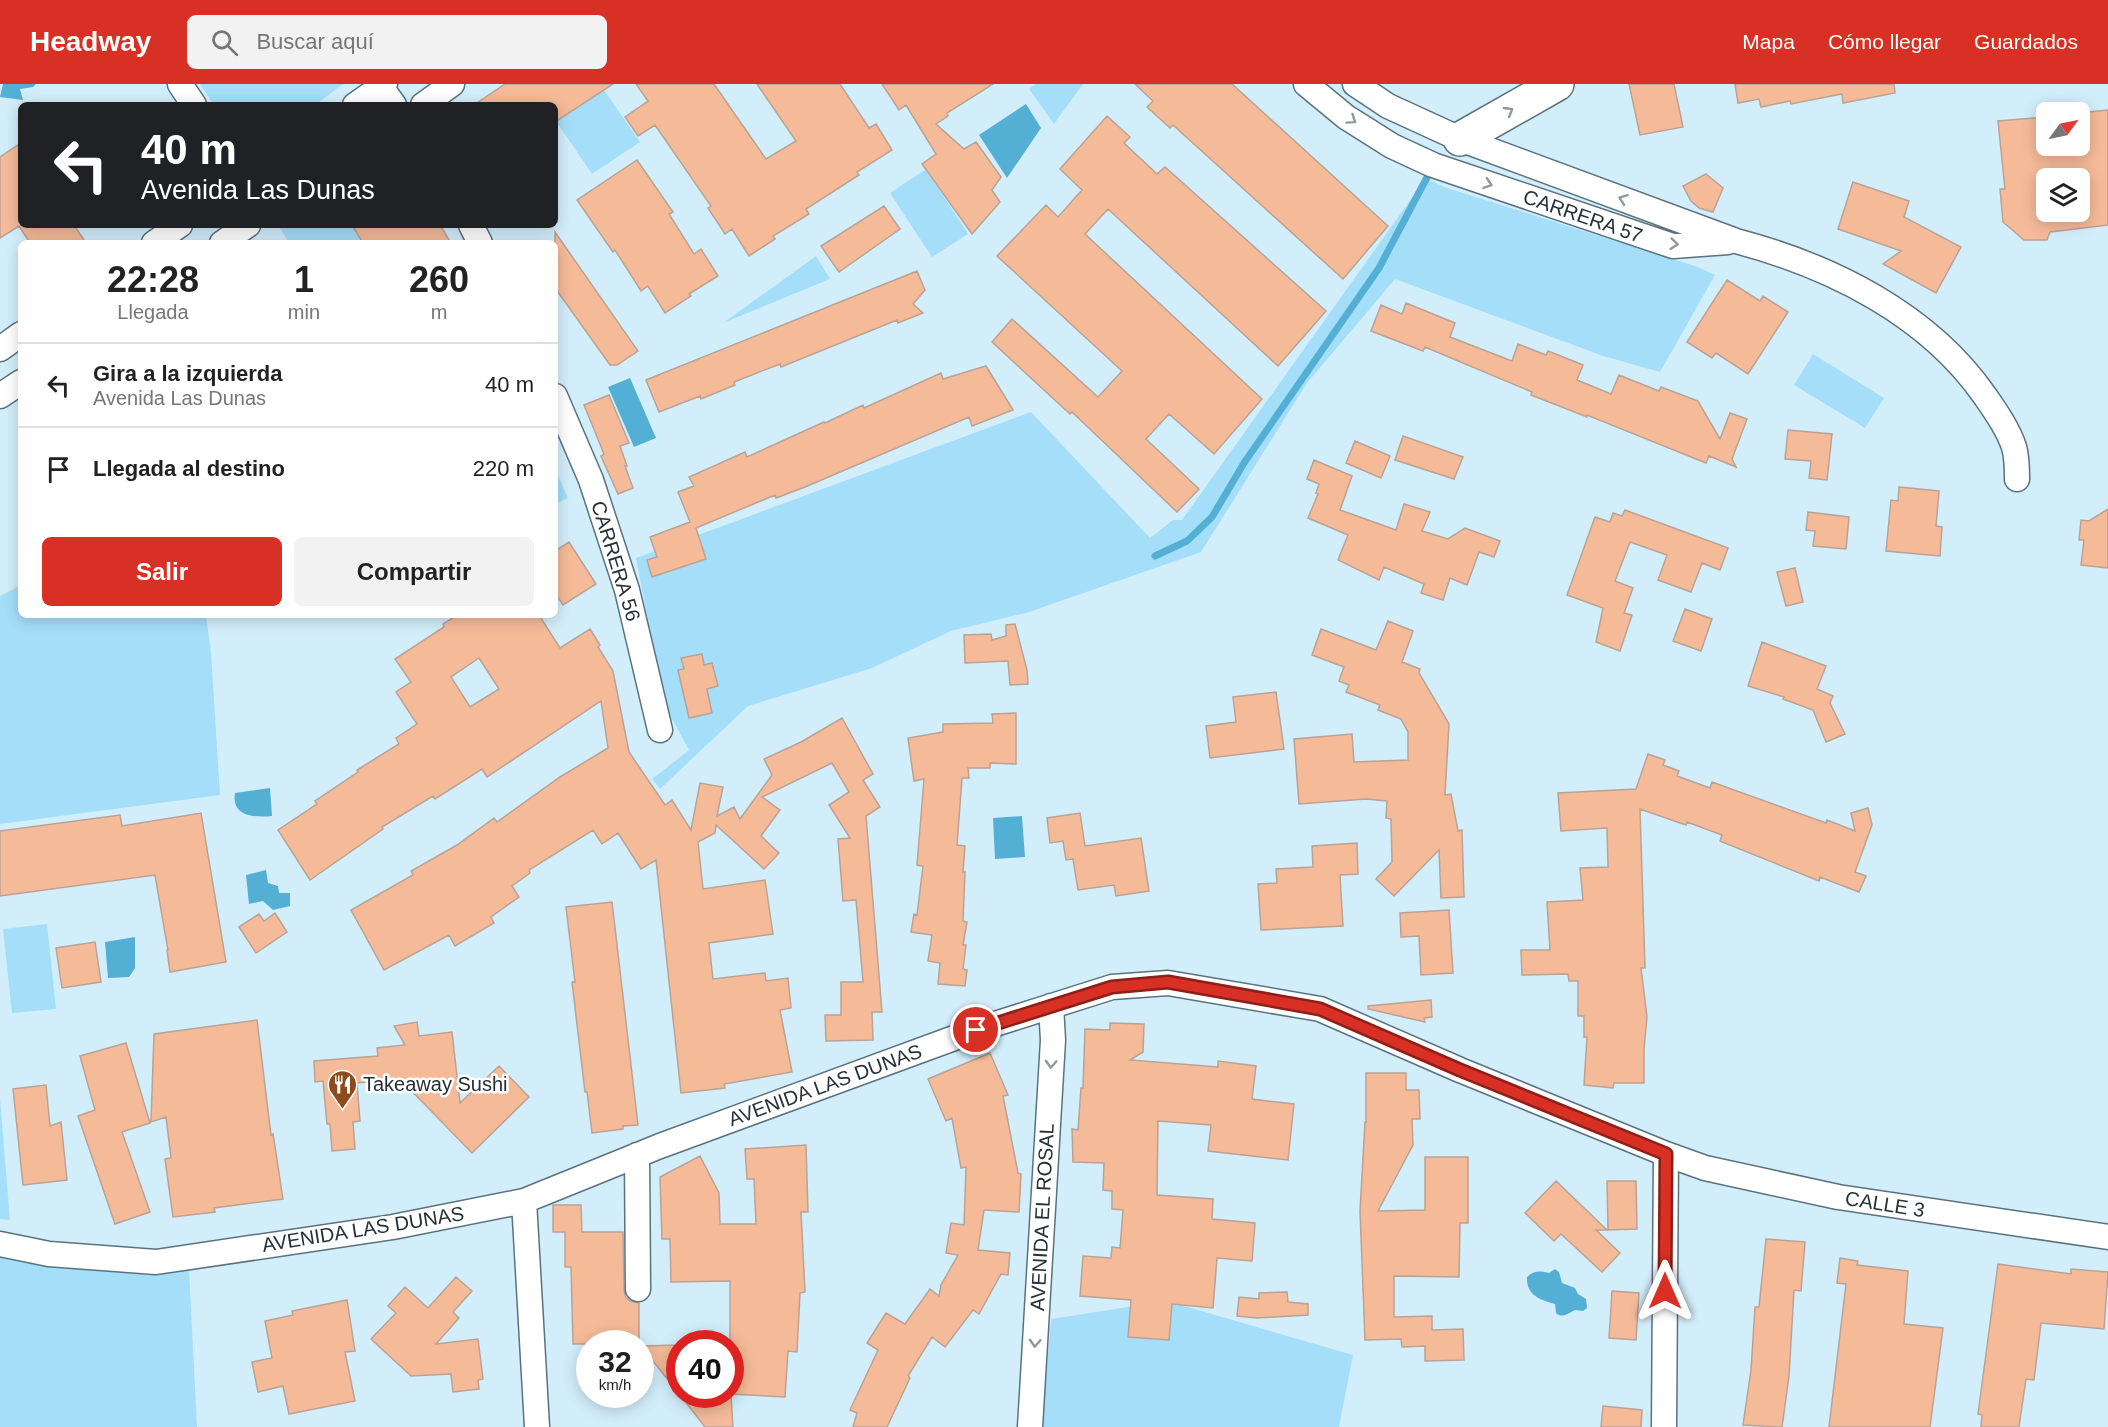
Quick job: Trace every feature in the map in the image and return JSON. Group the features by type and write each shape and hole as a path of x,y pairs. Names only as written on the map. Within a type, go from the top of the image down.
{"highway":[{"path":"1460,139 1557,84"}],"street":[{"path":"180,84 192,102"},
{"path":"427,102 452,84"},
{"name":"CARRERA 57","path":"1306,84 1346,117 1392,146 1433,165 1673,246 1736,241"},
{"name":"CARRERA 57","path":"1355,84 1388,106 1460,139 1736,241 1812,266 1842,280 1911,321 1943,346 1973,379 1997,414 2015,449 2017,479"},
{"path":"362,102 387,92"},
{"path":"1433,165 1460,139"},
{"path":"158,240 176,228"},
{"path":"226,240 244,228"},
{"path":"0,349 18,336"},
{"path":"0,396 18,384"},
{"name":"CARRERA 56","path":"558,403 591,480 627,590 660,730"},
{"name":"AVENIDA LAS DUNAS","path":"0,1244 49,1254 156,1262 393,1227 524,1201 637,1155 901,1057 1112,987 1168,982 1320,1009 1460,1070 1666,1154"},
{"name":"AVENIDA EL ROSAL","path":"1030,1427 1053,1040 1051,1006"},
{"path":"1664,1427 1666,1154"},
{"name":"CALLE 3","path":"1666,1154 1704,1168 1838,1197 2108,1237"},
{"path":"637,1155 638,1289"},
{"path":"524,1201 537,1427"}],"shaded area":[{"path":"3,84 36,84 33,87 20,89 23,100 0,97"},
{"path":"200,84 343,84 319,102 212,102"},
{"path":"1036,84 1083,84 1054,124 1029,89"},
{"path":"604,90 640,142 592,174 558,124 558,120"},
{"path":"1026,104 1041,128 1007,178 979,135"},
{"path":"926,169 968,234 932,257 890,193"},
{"path":"1426,178 1444,187 1698,267 1715,275 1660,372 1603,356 1395,279 1307,383 1201,552 1029,612 951,631 872,668 748,706 660,789 652,779 689,750 664,704 636,558 1031,412 1150,538 1173,520 1182,520"},
{"path":"280,228 354,228 361,240 287,240"},
{"path":"816,256 830,279 723,323"},
{"path":"1813,354 1884,398 1865,428 1794,385"},
{"path":"630,378 656,438 634,447 608,387"},
{"path":"558,476 568,498 558,503"},
{"path":"18,587 18,618 206,618 211,653 220,795 0,824 0,596"},
{"path":"270,788 272,816 251,816 237,807 235,793"},
{"path":"1022,816 1025,857 995,859 993,818"},
{"path":"266,870 268,883 278,886 279,893 290,893 290,906 273,910 263,901 249,904 246,875"},
{"path":"47,924 56,1009 12,1013 3,929"},
{"path":"135,937 135,968 129,977 108,978 105,942"},
{"path":"0,1099 10,1220 0,1219"},
{"path":"0,1257 56,1267 119,1270 189,1269 197,1427 0,1427"},
{"path":"1555,1269 1559,1272 1562,1283 1575,1288 1578,1294 1586,1299 1587,1308 1583,1311 1575,1310 1566,1315 1558,1315 1555,1304 1531,1292 1527,1277 1535,1272 1549,1273"},
{"path":"1167,1301 1353,1355 1339,1427 1042,1427 1051,1319"}],"building":[{"path":"505,84 613,84 558,120 558,102 478,102"},
{"path":"636,84 714,84 766,159 796,141 757,84 840,84 869,128 876,124 892,150 857,172 859,175 806,209 809,214 773,236 775,239 749,256 732,229 725,234 708,208 711,206 655,125 638,136 625,117 648,101"},
{"path":"882,84 993,84 947,113 948,116 936,124 964,149 976,142 1001,177 992,190 1000,202 972,234 922,164 936,154 906,105 899,110"},
{"path":"1135,84 1232,84 1388,226 1343,279 1173,125 1170,128 1147,107 1153,101"},
{"path":"1629,84 1674,84 1683,127 1640,135"},
{"path":"1735,84 1894,84 1895,93 1843,103 1842,94 1761,107 1759,99 1738,103"},
{"path":"2108,110 2108,225 2050,232 2047,240 2024,240 2003,222 2000,189 2005,189 1998,121 2036,118 2036,156 2090,156 2090,112"},
{"path":"1107,116 1130,137 1124,143 1157,174 1165,167 1326,311 1278,366 1108,209 1085,234 1262,399 1214,454 1169,414 1146,439 1199,489 1177,512 1072,412 1070,414 992,342 1012,319 1098,397 1122,371 997,256 1046,205 1058,217 1082,190 1060,169"},
{"path":"18,145 18,227 0,238 0,157"},
{"path":"637,160 673,212 669,214 694,254 701,249 718,276 689,294 691,296 665,313 648,286 641,291 615,250 613,252 577,200"},
{"path":"1706,174 1723,188 1713,212 1699,208 1691,201 1683,186"},
{"path":"1853,182 1909,201 1904,217 1961,247 1936,293 1883,264 1901,251 1838,229"},
{"path":"884,206 900,229 839,272 821,246"},
{"path":"20,228 76,228 84,240 28,240"},
{"path":"354,228 442,228 449,240 361,240"},
{"path":"555,232 638,351 617,365 610,365 558,292 558,240 555,240"},
{"path":"917,271 925,290 913,304 923,313 898,323 897,320 781,367 780,364 734,382 735,385 701,399 700,396 659,412 646,380"},
{"path":"1727,280 1760,301 1763,296 1788,312 1748,374 1716,353 1712,358 1687,342"},
{"path":"1406,303 1455,323 1450,337 1512,361 1518,344 1546,355 1548,351 1583,365 1577,380 1611,394 1619,375 1659,391 1661,387 1698,401 1720,439 1730,413 1747,419 1732,459 1736,467 1709,456 1706,463 1531,395 1532,392 1425,347 1423,351 1371,331 1381,305 1402,314"},
{"path":"986,366 1013,410 972,426 969,417 805,487 776,498 775,495 696,528 706,559 652,577 647,560 657,557 650,537 690,522 678,492 694,486 689,477 745,452 747,457 941,373 943,379"},
{"path":"609,395 629,443 620,446 633,488 618,494 601,456 604,454 584,405"},
{"path":"1788,430 1832,434 1827,480 1809,478 1811,461 1785,459"},
{"path":"1403,436 1463,457 1454,479 1395,460"},
{"path":"1355,441 1390,456 1381,478 1346,463"},
{"path":"1314,460 1352,476 1340,510 1396,530 1404,504 1430,512 1422,531 1448,539 1465,528 1500,541 1494,557 1479,552 1467,585 1450,578 1443,600 1421,593 1424,584 1384,567 1379,580 1338,560 1348,535 1308,518 1318,494 1316,493 1319,484 1307,479"},
{"path":"1899,487 1939,491 1936,526 1942,527 1940,556 1886,551 1891,500 1898,501"},
{"path":"2108,509 2108,568 2081,565 2084,540 2079,540 2081,520 2089,521"},
{"path":"1625,510 1728,548 1720,570 1702,563 1691,592 1658,580 1667,555 1630,542 1615,581 1633,588 1624,613 1632,615 1620,651 1596,642 1603,608 1567,595 1595,517 1610,522 1613,513 1622,516"},
{"path":"1808,512 1849,517 1846,549 1813,546 1815,531 1806,530"},
{"path":"569,542 596,584 563,605 558,598 558,549"},
{"path":"1795,568 1803,602 1786,606 1777,572"},
{"path":"1685,609 1712,619 1701,651 1673,641"},
{"path":"452,618 541,618 560,648 590,629 613,671 629,752 665,805 672,800 691,830 700,783 723,787 717,816 734,807 740,819 772,775 764,759 801,742 842,718 873,774 863,780 880,807 866,816 882,1012 872,1012 873,1040 826,1041 825,1015 841,1015 841,982 863,982 856,900 843,901 838,839 850,838 829,805 849,792 832,763 762,797 780,810 761,836 779,853 764,869 716,825 715,833 698,842 703,889 765,880 773,934 709,943 713,979 765,973 766,981 788,978 791,1008 780,1010 792,1072 724,1084 725,1088 681,1093 656,860 641,869 618,833 602,844 593,830 529,870 530,873 512,886 519,897 491,917 494,923 455,946 449,935 384,970 351,910 413,875 411,871 457,845 494,818 497,822 560,777 608,748 601,701 487,777 482,769 435,799 433,796 382,827 383,829 310,880 278,830 317,804 315,801 358,772 357,770 399,744 396,738 417,724 396,692 411,682 395,659 444,627 443,624","holes":["479,658 499,689 470,707 451,677"]},
{"path":"1388,621 1413,631 1402,662 1420,669 1419,673 1449,724 1445,795 1451,794 1458,831 1462,830 1464,897 1441,898 1439,850 1394,896 1376,879 1392,862 1391,819 1386,818 1387,801 1366,799 1299,804 1294,739 1352,734 1354,762 1408,760 1408,732 1401,719 1378,710 1380,705 1346,692 1349,685 1339,681 1344,667 1312,655 1321,629 1376,650"},
{"path":"1015,624 1027,670 1028,684 1010,685 1008,661 965,663 964,635 991,634 992,640 1006,636 1006,625"},
{"path":"1762,642 1826,666 1817,689 1833,696 1830,703 1845,734 1826,742 1813,710 1783,699 1784,697 1748,686"},
{"path":"702,654 704,665 712,663 718,686 707,689 712,713 689,718 678,670 684,669 681,658"},
{"path":"1276,692 1284,749 1210,758 1206,726 1236,722 1233,697"},
{"path":"1016,713 1016,764 990,763 990,768 968,768 969,778 962,778 957,845 965,846 963,921 967,922 963,945 966,945 963,969 967,970 965,986 938,984 940,963 928,961 932,935 911,932 914,914 917,915 923,866 917,865 924,779 914,781 908,738 943,732 943,724 993,723 992,714"},
{"path":"1648,754 1665,760 1663,765 1679,771 1677,776 1710,788 1712,782 1826,823 1827,820 1855,831 1851,813 1868,808 1872,825 1855,872 1866,876 1859,892 1820,877 1819,881 1720,841 1722,835 1687,822 1686,825 1640,809 1645,968 1641,968 1647,1017 1644,1083 1614,1083 1613,1088 1584,1085 1587,1037 1584,1037 1584,1016 1578,1016 1578,981 1569,981 1568,974 1522,975 1521,950 1550,950 1547,902 1583,900 1580,868 1608,867 1607,828 1561,831 1558,793 1636,789"},
{"path":"201,813 226,962 170,972 155,875 0,896 0,831 120,815 122,826"},
{"path":"1080,813 1085,846 1141,838 1149,891 1116,896 1114,885 1078,890 1073,859 1066,860 1063,841 1050,843 1047,818"},
{"path":"1357,843 1358,874 1340,875 1343,926 1261,930 1258,884 1277,883 1276,869 1313,867 1312,846"},
{"path":"612,902 638,1125 592,1133 572,982 575,982 566,907"},
{"path":"1449,910 1453,973 1421,975 1419,936 1401,937 1400,913"},
{"path":"275,913 287,932 256,953 239,927 259,914 264,921"},
{"path":"95,942 101,982 62,988 56,948"},
{"path":"1431,1000 1432,1017 1424,1018 1425,1022 1368,1009 1368,1006"},
{"path":"257,1020 271,1135 273,1134 283,1199 214,1208 215,1212 173,1217 165,1159 171,1158 166,1117 151,1122 154,1034"},
{"path":"417,1022 419,1036 452,1032 460,1103 499,1066 529,1097 472,1153 400,1079 357,1083 360,1121 353,1122 355,1149 332,1151 323,1081 315,1082 314,1061 378,1056 377,1048 405,1045 394,1026"},
{"path":"1110,1023 1144,1024 1143,1052 1130,1060 1218,1067 1218,1061 1256,1066 1252,1099 1294,1104 1288,1160 1208,1151 1211,1125 1158,1121 1157,1195 1213,1199 1212,1219 1255,1223 1252,1261 1217,1258 1213,1308 1172,1304 1169,1340 1128,1337 1131,1300 1080,1296 1083,1256 1111,1258 1112,1247 1120,1248 1123,1210 1112,1209 1112,1191 1103,1190 1104,1163 1073,1162 1072,1129 1078,1130 1081,1088 1083,1088 1085,1029 1110,1030"},
{"path":"126,1043 150,1123 122,1132 150,1212 115,1224 78,1116 95,1110 80,1056"},
{"path":"990,1053 1008,1095 1003,1096 1018,1173 1021,1174 1019,1212 984,1210 978,1250 1010,1253 1008,1275 1001,1274 979,1314 973,1310 945,1347 932,1337 908,1376 910,1378 887,1427 853,1427 857,1413 850,1410 878,1350 867,1343 886,1313 905,1324 930,1289 939,1296 941,1285 958,1255 946,1253 951,1223 964,1225 966,1167 961,1168 952,1118 946,1121 928,1079"},
{"path":"1366,1073 1406,1073 1406,1090 1419,1090 1420,1119 1412,1119 1413,1145 1378,1211 1425,1210 1425,1157 1468,1157 1468,1223 1460,1223 1459,1277 1394,1276 1394,1317 1432,1316 1432,1330 1463,1329 1464,1360 1425,1361 1425,1346 1402,1347 1401,1339 1365,1340 1360,1211 1366,1122"},
{"path":"46,1085 50,1126 61,1122 67,1180 23,1185 13,1089"},
{"path":"806,1145 808,1212 801,1212 805,1292 800,1293 797,1352 788,1351 785,1397 744,1395 744,1330 730,1330 730,1281 671,1282 670,1239 662,1239 660,1177 700,1156 719,1193 720,1224 756,1224 754,1179 747,1179 745,1149"},
{"path":"1556,1181 1607,1230 1596,1230 1620,1253 1602,1272 1561,1234 1554,1241 1525,1213"},
{"path":"1607,1181 1636,1181 1637,1229 1608,1230"},
{"path":"553,1205 581,1205 582,1232 623,1232 625,1296 630,1301 639,1303 639,1330 576,1330 576,1344 573,1344 571,1267 565,1267 565,1232 553,1232"},
{"path":"1766,1239 1805,1242 1801,1291 1794,1290 1789,1376 1782,1427 1743,1425 1751,1370 1755,1307 1759,1307"},
{"path":"1840,1258 1858,1261 1857,1265 1908,1271 1904,1324 1943,1328 1930,1427 1829,1427 1846,1284 1837,1283"},
{"path":"1998,1264 2071,1274 2071,1269 2108,1272 2104,1329 2041,1323 2034,1380 2026,1379 2019,1427 1981,1427 1982,1415 1978,1414"},
{"path":"456,1277 472,1291 453,1312 459,1318 436,1344 478,1339 483,1379 478,1380 479,1389 453,1392 451,1374 411,1376 371,1339 396,1313 388,1306 405,1287 428,1308"},
{"path":"1612,1291 1639,1293 1636,1340 1609,1338"},
{"path":"1287,1292 1288,1302 1308,1304 1308,1315 1257,1318 1237,1316 1239,1297 1259,1299 1259,1293"},
{"path":"347,1300 355,1351 345,1352 355,1401 289,1414 283,1386 258,1392 252,1362 272,1358 265,1321 293,1315 292,1311"},
{"path":"666,1345 666,1377 654,1362 654,1346"},
{"path":"1603,1406 1642,1410 1641,1427 1601,1427"},
{"path":"690,1408 732,1408 733,1427 705,1427"}],"waterway":[{"path":"1155,556 1187,541 1212,517 1244,463 1379,268 1432,168"}],"place":[{"name":"Takeaway Sushi","path":"342,1110"}],"route":[{"path":"976,1030 1112,987 1168,982 1320,1009 1460,1070 1666,1154 1665,1291"}]}
